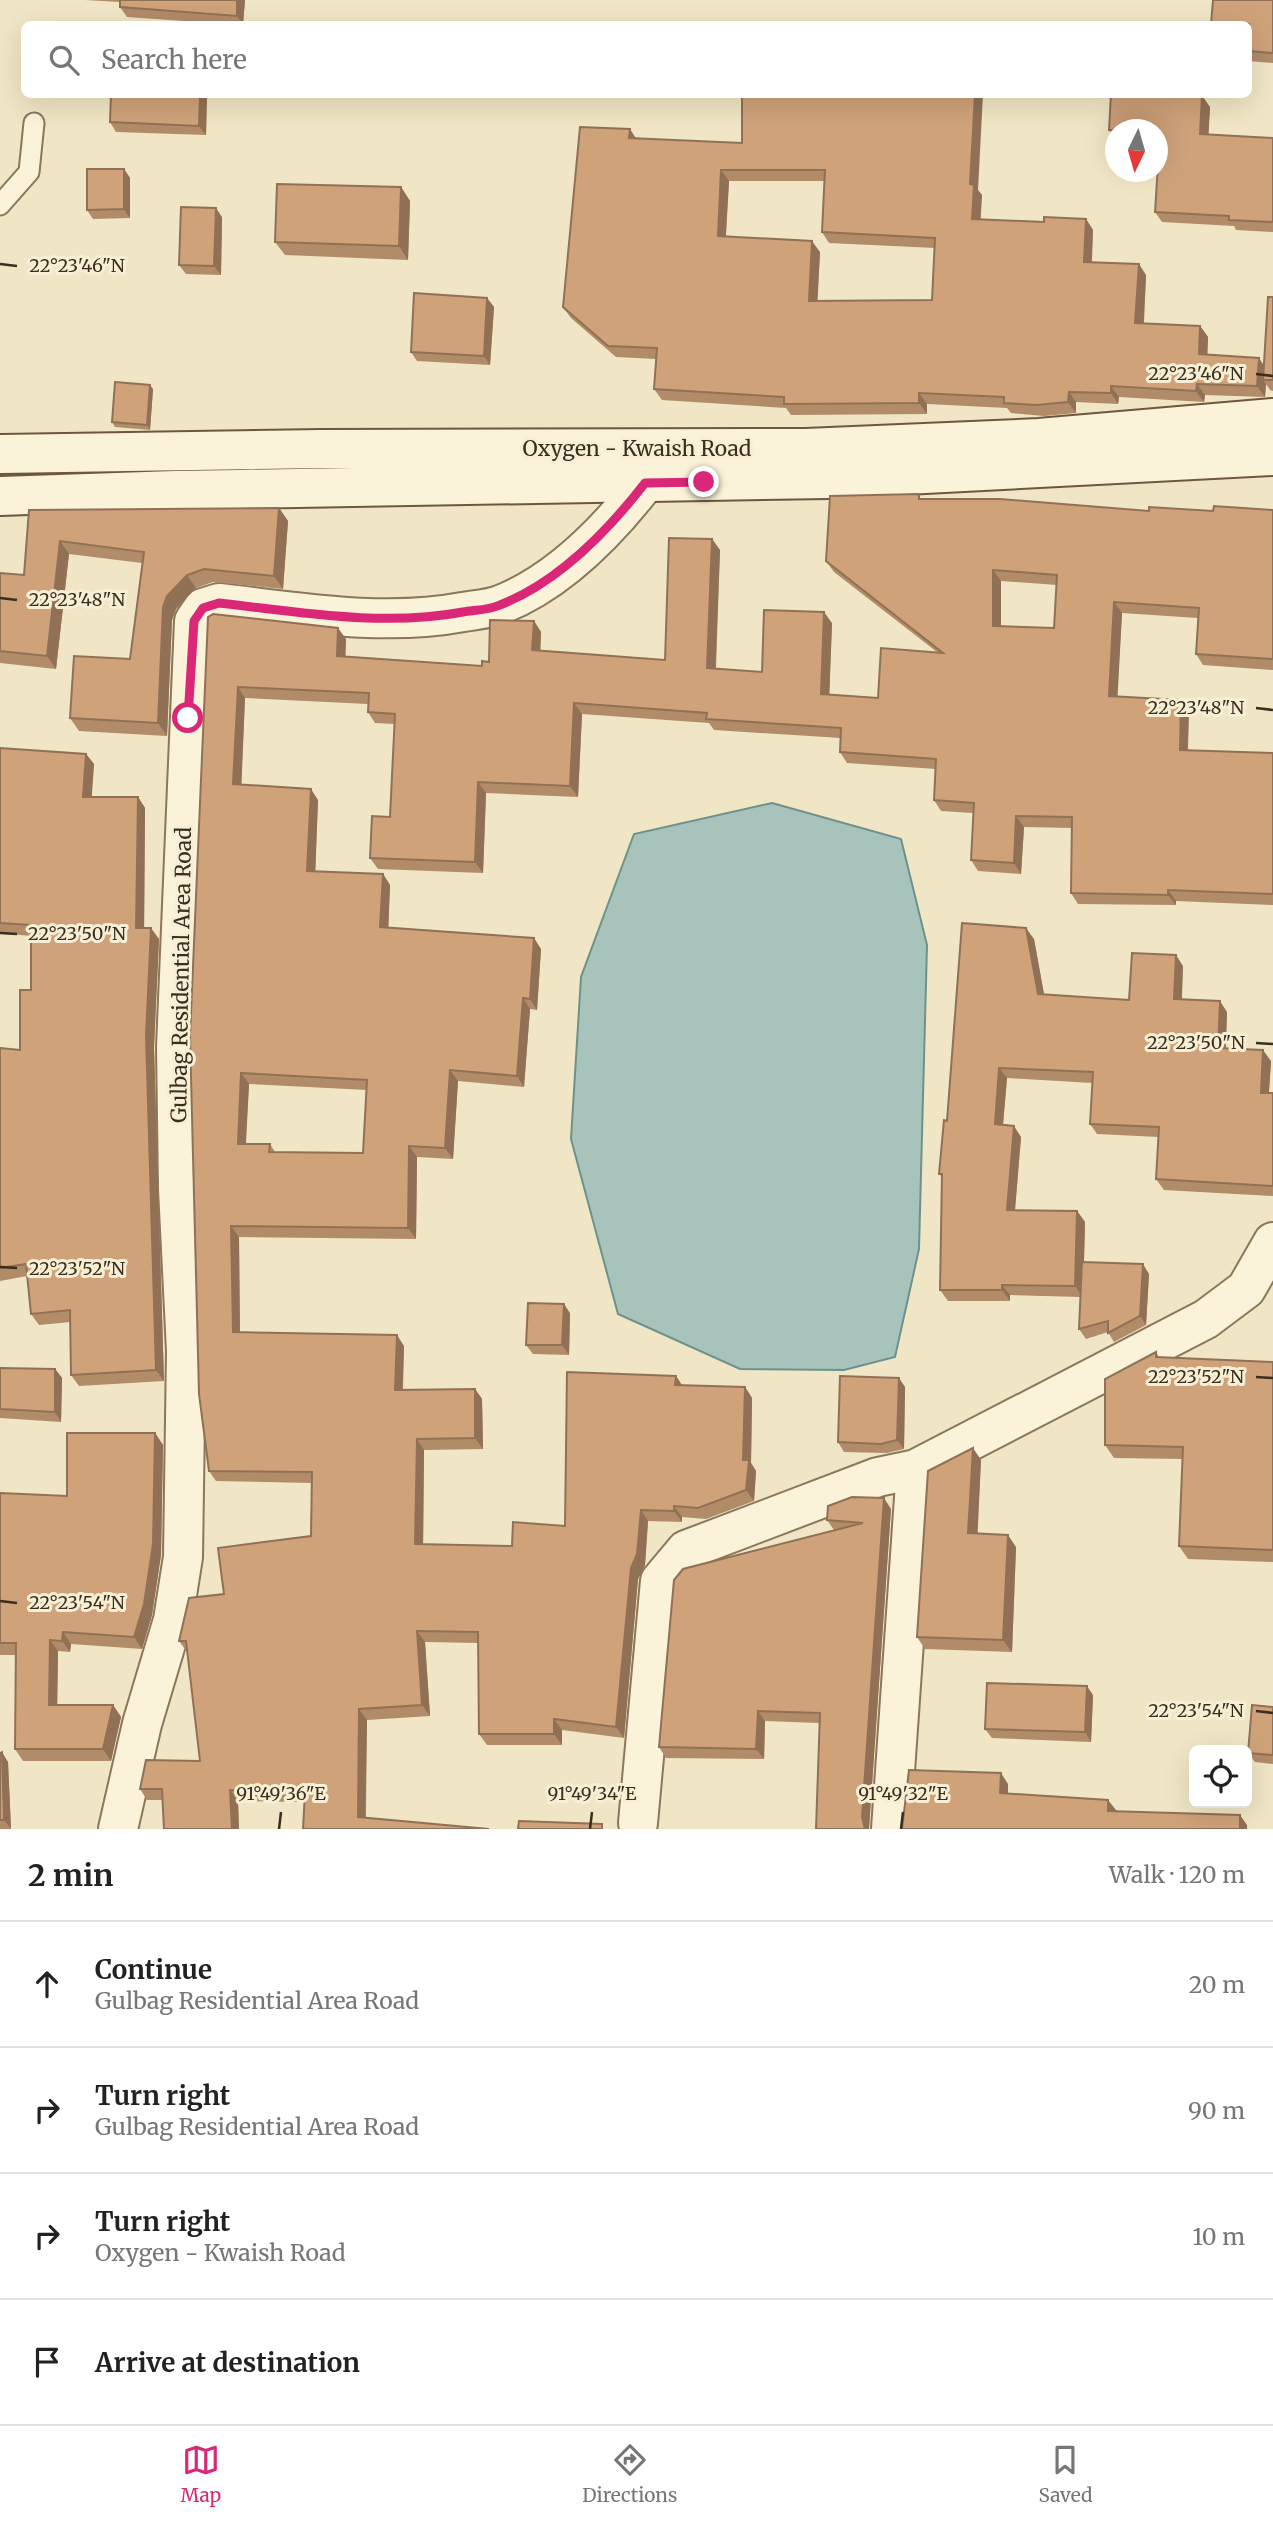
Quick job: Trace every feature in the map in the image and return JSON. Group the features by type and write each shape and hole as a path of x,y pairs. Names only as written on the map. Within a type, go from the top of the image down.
{"street":[{"name":"Oxygen - Kwaish Road","path":"0,454 322,449 806,448 1039,438 1273,418"},
{"name":"Oxygen - Kwaish Road","path":"0,496 175,490 828,479 1273,456"},
{"name":"Gulbag Residential Area Road","path":"118,1829 142,1724 173,1620 183,1558 186,1351 178,1189 176,1047 194,621 203,608 219,603 322,615 423,619 499,606 553,575 610,528 645,483"},
{"path":"638,1824 660,1581 686,1550 878,1478 916,1469 1206,1319 1246,1289 1273,1242"},
{"path":"891,1829 916,1469"}],"lane":[{"path":"0,205 29,172 34,123"}],"water":[{"path":"772,803 901,839 927,945 919,1249 895,1357 844,1370 740,1369 618,1314 571,1139 581,977 634,834"}],"building":[{"path":"120,0 237,0 237,16 120,7"},
{"path":"1213,0 1273,0 1273,53 1252,51 1252,21 1211,21"},
{"path":"111,98 200,98 199,126 110,122"},
{"path":"742,98 975,98 970,184 974,185 972,219 1044,222 1044,217 1086,219 1084,262 1139,264 1135,323 1200,326 1199,354 1259,358 1257,386 1197,384 1196,391 1111,386 1111,393 1069,392 1068,402 1036,405 1004,403 1004,397 919,393 919,403 784,404 784,397 654,389 657,348 608,346 563,307 580,127 630,129 629,138 742,143","holes":["721,170 825,170 822,232 935,238 932,300 809,301 812,241 718,236"]},
{"path":"1111,98 1202,98 1200,134 1273,138 1273,222 1229,220 1229,216 1155,212 1157,182 1168,182 1168,119 1110,119"},
{"path":"87,169 124,169 124,209 87,210"},
{"path":"277,184 401,187 399,246 275,242"},
{"path":"181,207 216,208 214,266 179,265"},
{"path":"414,293 487,298 484,356 411,352"},
{"path":"1268,297 1273,297 1273,380 1263,380"},
{"path":"115,382 150,385 147,425 112,422"},
{"path":"919,494 919,499 1000,499 1149,511 1149,507 1213,511 1214,506 1273,510 1273,659 1196,654 1199,608 1114,602 1109,696 1181,700 1180,750 1273,753 1273,894 1168,890 1168,895 1071,893 1072,817 1016,816 1014,863 971,860 974,803 934,800 936,759 840,752 841,728 706,719 707,713 574,703 570,786 478,782 475,862 370,858 372,816 390,817 395,714 368,712 369,693 238,687 233,784 311,789 307,871 383,874 380,927 534,938 530,999 523,998 517,1076 450,1070 445,1148 409,1146 408,1228 231,1226 233,1332 397,1335 395,1390 475,1389 475,1438 417,1439 415,1544 512,1546 513,1522 565,1526 567,1372 676,1376 675,1385 745,1387 743,1460 749,1460 746,1490 698,1508 674,1506 674,1511 641,1510 637,1554 631,1568 616,1727 554,1719 554,1734 479,1734 478,1632 417,1631 422,1705 359,1709 358,1817 489,1829 303,1829 305,1792 230,1790 232,1829 164,1829 162,1789 140,1789 146,1760 200,1761 186,1641 179,1641 189,1598 224,1594 218,1548 311,1536 312,1472 209,1471 199,1394 190,1036 208,617 213,614 338,628 337,656 482,666 482,661 489,662 490,620 534,621 532,650 665,660 669,538 712,539 707,668 762,672 764,610 824,612 821,694 878,698 881,648 943,653 826,561 830,496","holes":["993,570 1057,575 1054,628 993,626","241,1073 367,1080 363,1153 269,1152 270,1144 238,1144"]},
{"path":"279,508 274,576 204,569 187,575 167,596 163,607 158,723 70,718 74,656 130,659 144,552 60,541 47,656 0,651 0,573 24,575 29,510"},
{"path":"0,748 86,754 83,797 138,797 136,928 151,928 146,1036 156,1370 71,1375 70,1310 31,1314 26,1264 0,1268 0,1048 20,1050 20,990 31,990 31,925 0,923"},
{"path":"962,923 1026,928 1038,994 1129,1000 1132,953 1176,955 1174,999 1220,1001 1218,1048 1263,1050 1261,1093 1273,1093 1273,1186 1156,1179 1159,1127 1090,1124 1093,1072 999,1068 995,1124 1014,1126 1007,1210 1077,1211 1075,1286 1002,1285 1002,1290 940,1290 942,1174 939,1174 944,1120 947,1121"},
{"path":"1082,1262 1143,1264 1140,1316 1108,1333 1108,1321 1079,1329"},
{"path":"528,1303 564,1304 562,1345 526,1345"},
{"path":"1156,1352 1156,1357 1273,1362 1273,1550 1179,1546 1183,1447 1105,1445 1105,1379"},
{"path":"0,1368 55,1369 55,1412 0,1409"},
{"path":"840,1376 899,1378 897,1440 881,1444 838,1442"},
{"path":"67,1433 155,1433 153,1544 144,1604 134,1637 63,1632 62,1641 50,1640 49,1705 113,1705 103,1749 15,1749 16,1643 0,1643 0,1493 67,1496"},
{"path":"973,1448 968,1533 1008,1535 1003,1640 917,1637 928,1471"},
{"path":"852,1497 884,1498 862,1817 865,1829 816,1829 820,1713 758,1711 756,1749 659,1747 674,1580 683,1569 863,1523 827,1520 828,1506"},
{"path":"987,1683 1087,1686 1085,1732 985,1729"},
{"path":"1252,1705 1273,1707 1273,1755 1252,1753 1252,1745 1249,1745"},
{"path":"2,1752 4,1820 0,1820 0,1753"},
{"path":"909,1770 1001,1773 1000,1793 1108,1800 1108,1811 1240,1815 1240,1829 902,1829"},
{"path":"519,1821 602,1824 602,1829 518,1829"}],"route":[{"path":"188,718 194,621 203,608 219,603 322,615 423,619 499,606 553,575 610,528 645,483 704,482"}]}
